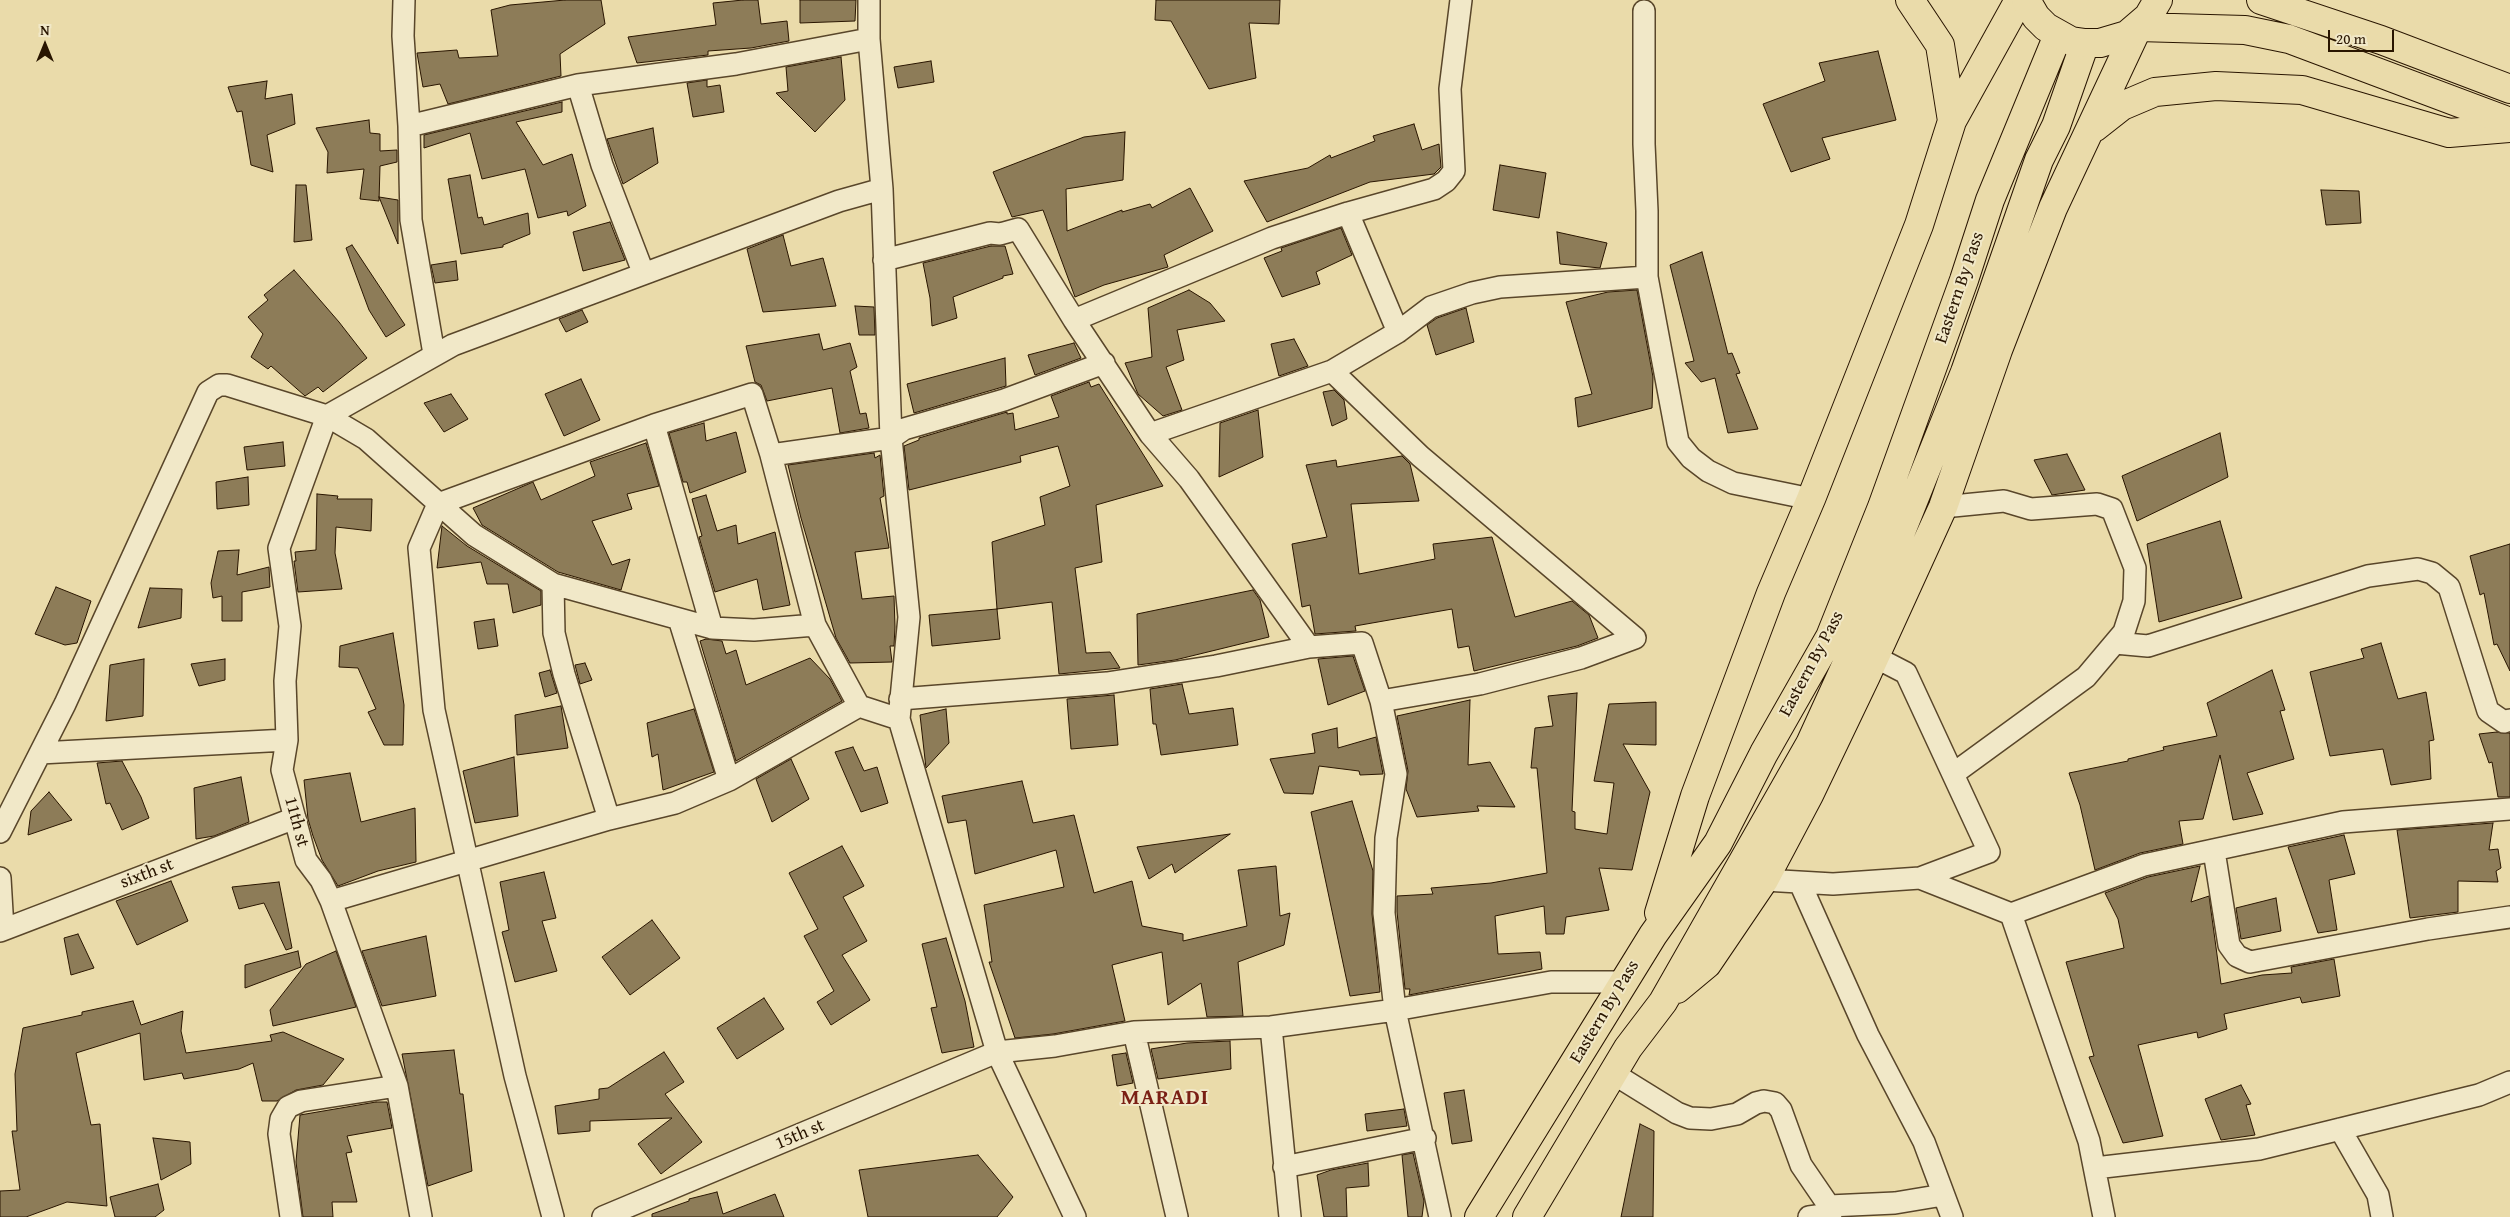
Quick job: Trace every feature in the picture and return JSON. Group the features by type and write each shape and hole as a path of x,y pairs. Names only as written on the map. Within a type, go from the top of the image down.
{"main road":[{"path":"1910,0 1940,45 1952,121"},
{"path":"1653,935 1695,796 1771,593 1812,499 1919,226 1952,121 2018,0"},
{"path":"2026,0 2036,17 2058,35 2085,43 2113,40 2138,27 2148,17 2158,0"},
{"path":"2261,0 2382,40 2510,89"},
{"path":"2138,27 2244,30 2289,39 2510,122"},
{"path":"1663,1002 1707,964 1764,880 1809,795 1943,507 1998,350 2050,217 2138,27"},
{"name":"Eastern By Pass","path":"1478,1217 1653,935 1718,843 1764,753 1830,637 1882,507 1964,280 1990,200 2058,35"},
{"name":"Eastern By Pass","path":"1527,1217 1628,1048 1663,1002 1810,744 1858,639 1965,372 2040,160 2056,126 2085,43"},
{"path":"2091,130 2122,106 2155,92 2216,86 2302,90 2449,133 2510,128"}],"street":[{"path":"404,0 402,36 409,126 411,220 434,354"},
{"path":"869,0 869,39 882,189 891,438 909,617 899,709 997,1052 1075,1217"},
{"path":"1074,320 1272,238 1348,213 1434,189 1446,181 1454,170 1450,89 1461,0"},
{"path":"1644,11 1647,277 1678,442 1691,458 1708,471 1733,483 1812,499"},
{"path":"409,126 578,85 736,64 869,39"},
{"path":"578,85 602,165 644,272"},
{"path":"327,416 434,354 644,272 839,201 882,189"},
{"path":"1348,213 1398,332"},
{"path":"884,260 990,233 1000,234 1018,229 1074,320 1150,434 1189,479 1309,647"},
{"path":"1150,434 1332,372 1398,332 1431,307 1481,291 1500,287 1605,278 1647,277"},
{"path":"771,455 891,438 904,429 1004,400 1104,364"},
{"path":"1332,372 1428,462 1635,638 1572,661 1480,684 1381,701"},
{"path":"0,832 102,626 208,392 214,387 227,385 327,416 366,439 474,535 553,584 712,628 754,630 815,625"},
{"path":"553,1217 515,1076 434,710 419,548 438,504 654,425 752,394 771,455 815,625 859,706"},
{"name":"11th st","path":"327,416 279,548 290,626 285,681 288,740 282,770 306,860 322,880 331,901 397,1086 421,1217"},
{"path":"654,425 712,628"},
{"path":"1943,507 2004,502 2031,509 2097,504 2112,510 2135,568 2134,600 2124,632 2086,677 1953,774"},
{"path":"2115,644 2148,646 2368,576 2418,569 2432,573 2448,587 2488,711 2504,722 2510,720"},
{"path":"553,584 554,633 564,674 609,819"},
{"path":"679,619 729,780"},
{"path":"331,901 468,859 609,819 675,803 729,780 859,706 899,709 1107,683 1216,666 1309,647 1362,643 1381,701 1396,774 1386,838 1384,913 1395,1010 1425,1138 1440,1217"},
{"path":"1764,880 1833,884 1920,878 1989,852 1906,673 1874,657"},
{"path":"40,754 288,740"},
{"path":"1920,878 2011,914 2144,865 2344,822 2510,809"},
{"name":"sixth st","path":"2,930 295,818"},
{"path":"2214,851 2229,945 2237,956 2250,962 2428,929 2510,917"},
{"path":"0,878 2,930"},
{"path":"1800,883 1868,1035 1924,1142 1952,1217"},
{"path":"2011,914 2089,1140 2104,1217"},
{"name":"15th st","path":"607,1216 997,1052 1055,1046 1134,1032 1271,1027 1395,1010 1551,982 1623,982"},
{"path":"1271,1027 1290,1217"},
{"path":"1134,1032 1177,1217"},
{"path":"1614,1074 1677,1113 1690,1118 1711,1119 1737,1114 1756,1103 1764,1101 1775,1103 1781,1110 1788,1135 1801,1164 1830,1212"},
{"path":"2095,1168 2259,1149 2479,1095 2510,1082"},
{"path":"291,1217 279,1134 281,1119 288,1107 301,1101 397,1086"},
{"path":"2340,1129 2378,1195 2382,1217"},
{"path":"1284,1168 1425,1138"},
{"path":"1809,1217 1830,1212 1943,1195"}],"building":[{"path":"565,0 601,0 605,24 560,54 561,76 448,104 440,84 423,87 417,53 457,50 459,58 498,56 491,10 510,5"},
{"path":"758,0 761,24 787,21 789,41 751,48 708,51 708,55 637,63 628,37 716,25 713,3"},
{"path":"800,0 856,0 855,21 800,23"},
{"path":"1156,0 1280,0 1279,24 1249,23 1256,78 1209,89 1171,21 1155,20"},
{"path":"1878,51 1896,120 1822,138 1830,159 1791,172 1763,104 1825,81 1819,63"},
{"path":"841,57 845,100 815,132 776,93 788,91 786,67"},
{"path":"931,61 934,82 898,88 894,67"},
{"path":"707,80 707,87 720,85 724,112 693,117 687,83"},
{"path":"267,81 265,99 292,94 295,124 267,135 273,172 251,165 242,111 237,112 228,87"},
{"path":"562,102 562,112 516,122 543,165 572,154 586,206 568,216 567,211 538,218 525,169 482,179 470,133 424,148 424,135"},
{"path":"369,120 370,133 380,134 380,151 397,150 397,162 380,166 379,201 360,199 364,169 327,173 328,152 316,128"},
{"path":"1414,124 1422,150 1439,144 1441,167 1434,174 1370,182 1267,222 1244,181 1308,168 1330,155 1331,158 1375,141 1373,136"},
{"path":"653,128 658,163 623,184 607,139"},
{"path":"1125,132 1123,180 1066,189 1067,231 1122,210 1122,212 1150,204 1152,208 1190,188 1213,231 1164,255 1168,267 1104,285 1075,297 1043,210 1012,217 993,172 1084,137"},
{"path":"1500,165 1546,173 1539,218 1493,210"},
{"path":"470,175 478,218 482,217 484,225 528,213 530,234 503,245 503,247 461,254 448,179"},
{"path":"296,185 306,185 312,240 294,242"},
{"path":"2321,190 2359,191 2361,223 2326,225"},
{"path":"379,197 398,200 398,244"},
{"path":"610,222 625,260 583,271 573,232"},
{"path":"1341,228 1352,255 1316,272 1320,284 1282,297 1264,258 1282,251 1281,248"},
{"path":"1557,232 1607,243 1600,268 1560,264"},
{"path":"783,235 791,266 823,258 836,306 763,312 747,249"},
{"path":"352,245 405,325 386,337 369,310 346,248"},
{"path":"991,246 1005,246 1013,274 1003,276 1003,278 953,297 957,318 932,326 930,298 923,263"},
{"path":"1702,252 1728,354 1732,353 1740,373 1736,374 1758,429 1728,433 1715,378 1701,382 1685,363 1694,361 1670,265"},
{"path":"456,261 458,280 435,283 431,265"},
{"path":"294,270 367,358 323,392 318,387 305,396 271,366 268,369 251,357 263,334 248,317 268,300 264,295"},
{"path":"1189,290 1210,303 1225,321 1177,330 1184,360 1166,367 1182,410 1163,416 1138,394 1125,363 1152,357 1148,308"},
{"path":"1637,290 1653,377 1652,408 1578,427 1575,398 1592,394 1566,302 1608,292"},
{"path":"855,306 874,307 875,335 859,335"},
{"path":"1466,308 1474,342 1436,355 1427,325 1437,318"},
{"path":"582,310 588,322 566,332 559,319"},
{"path":"819,334 823,350 850,343 857,367 850,371 860,414 866,413 869,428 840,433 832,388 767,401 761,385 755,382 746,346"},
{"path":"1294,339 1308,366 1279,376 1271,344"},
{"path":"1074,343 1081,358 1035,375 1028,355"},
{"path":"1005,358 1006,386 914,413 907,384"},
{"path":"581,379 600,420 564,436 545,394"},
{"path":"1089,382 1091,387 1099,384 1163,486 1096,505 1102,562 1075,568 1086,653 1110,652 1120,668 1059,674 1052,602 997,609 992,542 1045,525 1040,497 1070,486 1058,446 1020,456 1021,462 909,490 904,446 919,440 919,438 1007,412 1007,414 1013,413 1015,430 1059,417 1051,396"},
{"path":"1334,390 1344,400 1347,419 1332,426 1323,392"},
{"path":"451,394 468,419 444,432 424,403"},
{"path":"1258,410 1263,457 1219,477 1220,423"},
{"path":"704,423 706,441 736,432 746,472 690,493 687,482 683,482 669,433"},
{"path":"2220,433 2228,477 2137,521 2122,476"},
{"path":"283,442 285,466 247,470 244,447"},
{"path":"646,443 659,486 627,494 632,509 592,521 612,565 630,559 621,590 558,572 482,525 473,508 533,482 541,500 595,476 590,462"},
{"path":"874,453 875,458 880,455 884,496 880,498 889,548 855,552 862,599 894,596 894,646 890,646 892,662 850,663 836,638 801,518 788,465"},
{"path":"2067,454 2085,490 2052,495 2034,460"},
{"path":"1402,456 1410,464 1419,501 1351,504 1359,574 1435,559 1433,544 1492,537 1515,617 1572,601 1589,615 1598,638 1577,646 1474,671 1469,646 1458,648 1452,609 1355,626 1356,631 1315,634 1310,605 1302,607 1292,544 1327,537 1306,465 1336,460 1337,467"},
{"path":"248,477 249,505 217,509 216,482"},
{"path":"317,494 338,496 337,499 372,499 371,531 336,527 335,553 342,589 298,592 294,561 296,561 295,552 316,550"},
{"path":"706,495 717,531 736,525 738,544 775,532 790,605 763,610 757,579 715,592 699,537 702,536 692,499"},
{"path":"2220,521 2242,598 2159,622 2147,544"},
{"path":"442,526 467,546 541,591 541,605 513,613 508,584 487,584 481,562 437,568"},
{"path":"2510,544 2510,671 2497,644 2494,645 2484,593 2480,595 2470,556"},
{"path":"239,550 237,575 269,567 270,587 242,592 242,621 222,621 222,596 213,598 211,583 218,551"},
{"path":"56,587 91,601 77,643 65,645 35,634"},
{"path":"150,588 182,589 181,618 138,628"},
{"path":"1253,590 1260,600 1269,637 1175,660 1138,665 1137,614"},
{"path":"997,609 1000,639 932,646 929,615"},
{"path":"494,619 498,646 478,649 474,622"},
{"path":"393,633 404,705 403,745 384,745 368,712 376,709 358,668 339,667 340,646"},
{"path":"706,639 722,641 726,654 736,650 746,685 810,658 830,679 842,701 736,761 700,641"},
{"path":"2381,643 2398,699 2426,692 2434,740 2429,741 2431,779 2391,785 2383,749 2330,756 2310,672 2364,658 2361,649"},
{"path":"1353,656 1365,691 1328,705 1318,659"},
{"path":"144,659 143,716 106,721 110,665"},
{"path":"225,659 225,680 199,686 191,664"},
{"path":"585,663 592,680 580,684 575,665"},
{"path":"550,670 557,693 545,697 539,673"},
{"path":"2272,670 2285,710 2280,711 2294,759 2247,773 2263,814 2233,820 2220,755 2203,819 2179,821 2183,844 2140,853 2095,870 2080,805 2069,773 2128,761 2128,759 2164,750 2163,747 2217,736 2207,703"},
{"path":"1182,684 1189,714 1233,708 1238,745 1161,755 1156,724 1153,724 1150,689"},
{"path":"1577,693 1572,811 1575,812 1575,829 1607,834 1614,783 1594,781 1609,704 1656,702 1656,745 1623,744 1650,792 1632,870 1599,868 1609,910 1566,917 1564,934 1546,934 1544,906 1495,916 1498,954 1540,952 1542,969 1409,995 1410,989 1405,989 1397,896 1433,894 1431,888 1491,883 1547,873 1537,768 1531,768 1535,728 1553,726 1548,696"},
{"path":"1114,695 1118,745 1071,749 1067,699"},
{"path":"1470,700 1468,765 1490,762 1515,807 1477,806 1479,811 1417,817 1406,789 1408,771 1397,716"},
{"path":"561,706 568,748 517,755 515,715"},
{"path":"694,709 714,772 663,790 658,754 652,757 647,723"},
{"path":"946,709 949,743 926,768 920,715"},
{"path":"1337,728 1338,748 1376,737 1383,774 1360,775 1359,771 1319,766 1313,794 1284,793 1270,759 1315,753 1312,734"},
{"path":"2510,733 2510,797 2498,797 2492,762 2489,763 2479,734"},
{"path":"853,747 864,771 877,767 888,803 861,812 835,752"},
{"path":"514,757 518,816 475,823 463,771"},
{"path":"791,759 809,799 772,822 756,779"},
{"path":"122,761 141,797 149,818 122,830 110,803 106,804 97,763"},
{"path":"350,773 361,822 415,808 416,862 378,871 338,886 322,860 313,836 308,819 304,780"},
{"path":"241,777 249,822 214,836 196,839 194,788"},
{"path":"1022,781 1033,823 1074,815 1094,893 1132,881 1142,926 1183,934 1183,941 1247,926 1238,870 1276,866 1280,916 1290,913 1284,945 1238,962 1243,1016 1207,1017 1201,983 1168,1005 1162,952 1112,965 1125,1021 1053,1034 1015,1038 989,962 992,962 984,905 1064,887 1056,850 975,874 966,820 948,823 942,796"},
{"path":"49,792 72,820 28,835 31,811"},
{"path":"1352,801 1373,871 1372,914 1380,992 1350,996 1311,812"},
{"path":"2493,823 2489,850 2498,849 2501,868 2496,871 2498,882 2458,881 2458,912 2410,918 2397,830"},
{"path":"1230,834 1175,873 1172,864 1149,879 1137,847"},
{"path":"2344,835 2355,874 2329,880 2337,930 2318,933 2288,847"},
{"path":"842,846 864,886 843,897 867,941 842,955 870,1000 831,1025 817,1002 834,991 804,936 818,929 789,873"},
{"path":"2200,866 2191,902 2209,896 2221,984 2262,975 2292,973 2291,967 2334,959 2340,996 2302,1003 2300,997 2224,1014 2227,1029 2198,1038 2197,1032 2138,1045 2163,1136 2123,1143 2089,1057 2094,1056 2066,962 2124,948 2118,919 2105,893 2148,877"},
{"path":"544,872 556,918 542,921 557,971 515,982 502,932 509,930 500,882"},
{"path":"171,881 188,921 137,945 116,901"},
{"path":"279,882 292,948 286,950 264,903 239,909 232,887"},
{"path":"2276,898 2281,931 2241,939 2236,908"},
{"path":"652,920 680,958 630,995 602,957"},
{"path":"78,934 94,968 71,975 64,938"},
{"path":"426,936 436,996 382,1006 362,951"},
{"path":"946,938 965,1001 974,1047 942,1053 931,1008 937,1007 922,944"},
{"path":"298,951 301,967 245,988 245,965"},
{"path":"336,951 356,1007 273,1026 270,1010 306,964"},
{"path":"764,998 784,1029 737,1059 717,1028"},
{"path":"133,1001 141,1025 183,1011 181,1031 186,1053 272,1041 270,1035 283,1032 344,1059 323,1085 296,1090 277,1101 262,1101 253,1063 239,1069 184,1079 182,1073 144,1080 140,1033 76,1053 91,1125 100,1124 107,1206 67,1202 26,1217 0,1217 0,1191 20,1190 12,1131 17,1131 15,1074 23,1028"},
{"path":"1230,1041 1231,1069 1158,1079 1151,1049 1187,1043"},
{"path":"454,1050 460,1094 463,1094 472,1171 428,1186 402,1054"},
{"path":"664,1052 684,1082 665,1094 702,1142 661,1174 638,1144 672,1118 590,1121 590,1131 558,1134 555,1106 599,1099 599,1089 608,1088"},
{"path":"1126,1053 1133,1083 1117,1086 1112,1055"},
{"path":"2241,1085 2251,1104 2246,1105 2255,1135 2221,1140 2205,1099"},
{"path":"1464,1090 1472,1141 1452,1144 1444,1093"},
{"path":"376,1102 387,1102 392,1128 347,1136 352,1152 346,1153 357,1202 332,1202 333,1217 303,1217 296,1162 300,1115"},
{"path":"1404,1109 1407,1126 1367,1131 1365,1114"},
{"path":"1640,1124 1654,1131 1653,1217 1621,1217"},
{"path":"153,1138 190,1142 191,1164 161,1180"},
{"path":"1413,1153 1424,1201 1422,1217 1408,1217 1402,1155"},
{"path":"978,1155 1013,1197 997,1217 868,1217 859,1170"},
{"path":"1368,1163 1369,1186 1346,1188 1347,1217 1324,1217 1317,1175 1331,1170"},
{"path":"158,1184 164,1210 155,1217 115,1217 110,1197"},
{"path":"717,1192 723,1214 775,1194 784,1217 652,1217 652,1214 689,1201 689,1199"}],"district":[{"name":"MARADI","path":"1165,1098"}]}
